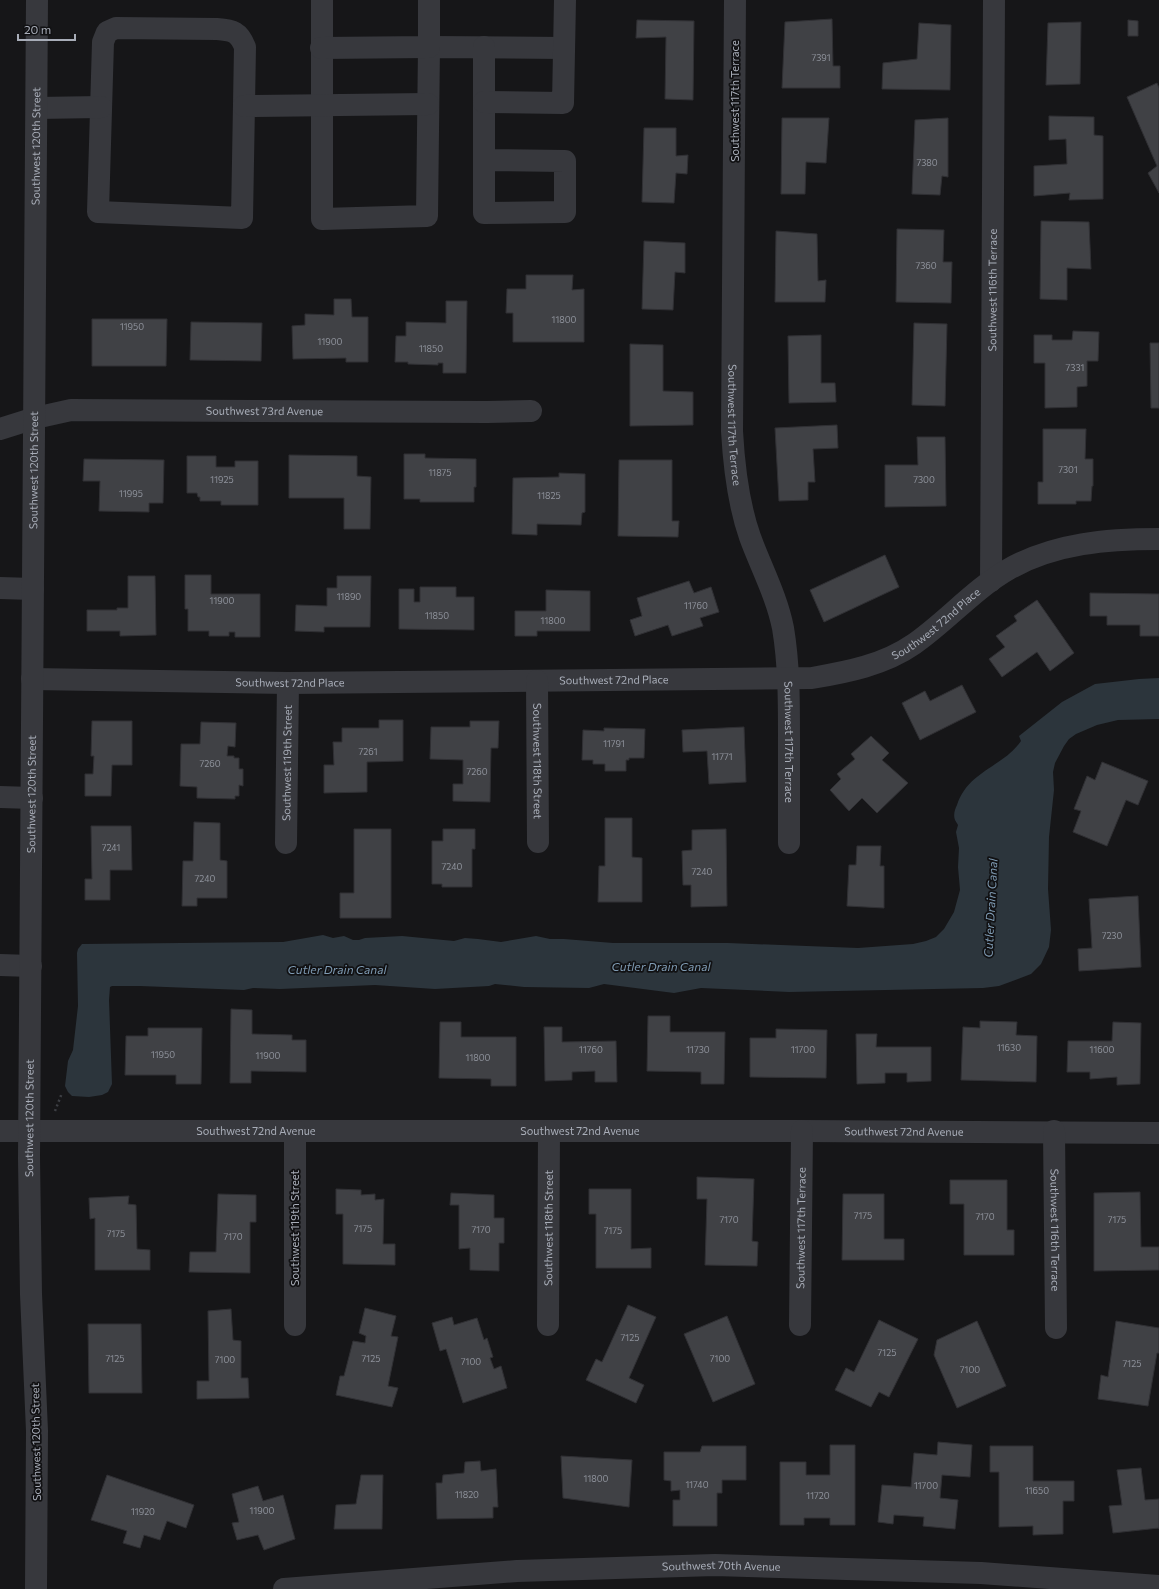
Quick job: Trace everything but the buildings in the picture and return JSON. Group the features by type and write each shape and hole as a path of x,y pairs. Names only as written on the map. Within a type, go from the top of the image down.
{"street":[{"name":"Southwest 120th Street","path":"36,1589 37,1431 31,1294 29,1132 37,0"},
{"path":"322,0 322,219 427,216 429,0"},
{"path":"484,102 563,103 565,0"},
{"name":"Southwest 117th Terrace","path":"735,0 732,423 734,457 742,513 773,594 782,628 788,679 790,843"},
{"name":"Southwest 116th Terrace","path":"991,581 994,0"},
{"path":"116,28 217,28 230,30 240,36 245,47 244,106 242,218 98,212 103,42 107,32 116,28"},
{"path":"321,48 564,48"},
{"path":"484,48 484,160"},
{"path":"244,106 428,104"},
{"path":"37,108 101,107"},
{"name":"Southwest 73rd Avenue","path":"0,430 35,418 71,410 532,411"},
{"name":"Southwest 72nd Place","path":"32,679 288,683 812,678 848,672 891,657 914,645 991,581 1026,561 1059,549 1081,544 1127,539 1159,539"},
{"path":"0,588 33,588"},
{"name":"Southwest 118th Street","path":"537,681 538,842"},
{"name":"Southwest 119th Street","path":"286,843 288,683"},
{"path":"0,797 32,798"},
{"path":"0,965 31,966"},
{"name":"Southwest 119th Street","path":"295,1130 295,1324"},
{"name":"Southwest 72nd Avenue","path":"0,1131 1054,1131 1159,1133"},
{"name":"Southwest 117th Terrace","path":"800,1324 802,1131"},
{"name":"Southwest 116th Terrace","path":"1054,1131 1056,1328"},
{"name":"Southwest 118th Street","path":"548,1325 549,1132"},
{"name":"Southwest 70th Avenue","path":"284,1589 517,1571 715,1565 1001,1574 1159,1586"}],"path":[{"path":"55,1112 62,1093"}],"water":[{"name":"Cutler Drain Canal","path":"1159,678 1159,719 1118,720 1097,725 1076,734 1069,739 1055,763 1053,772 1054,790 1049,837 1048,889 1051,930 1049,947 1041,964 1031,974 999,986 983,988 789,992 701,988 674,993 604,984 589,988 524,987 495,984 489,986 435,989 375,985 280,989 253,988 244,990 112,986 110,987 109,1000 112,1084 108,1092 102,1095 89,1097 72,1096 65,1086 68,1061 73,1050 78,1006 77,953 82,944 283,942 323,935 333,938 344,936 353,940 402,936 454,941 465,938 501,942 536,936 550,939 613,943 728,943 858,948 913,944 926,941 936,937 944,929 954,912 960,890 958,867 959,848 956,832 958,825 954,818 954,814 962,794 969,784 1014,750 1021,741 1019,736 1062,702 1095,684"}]}
